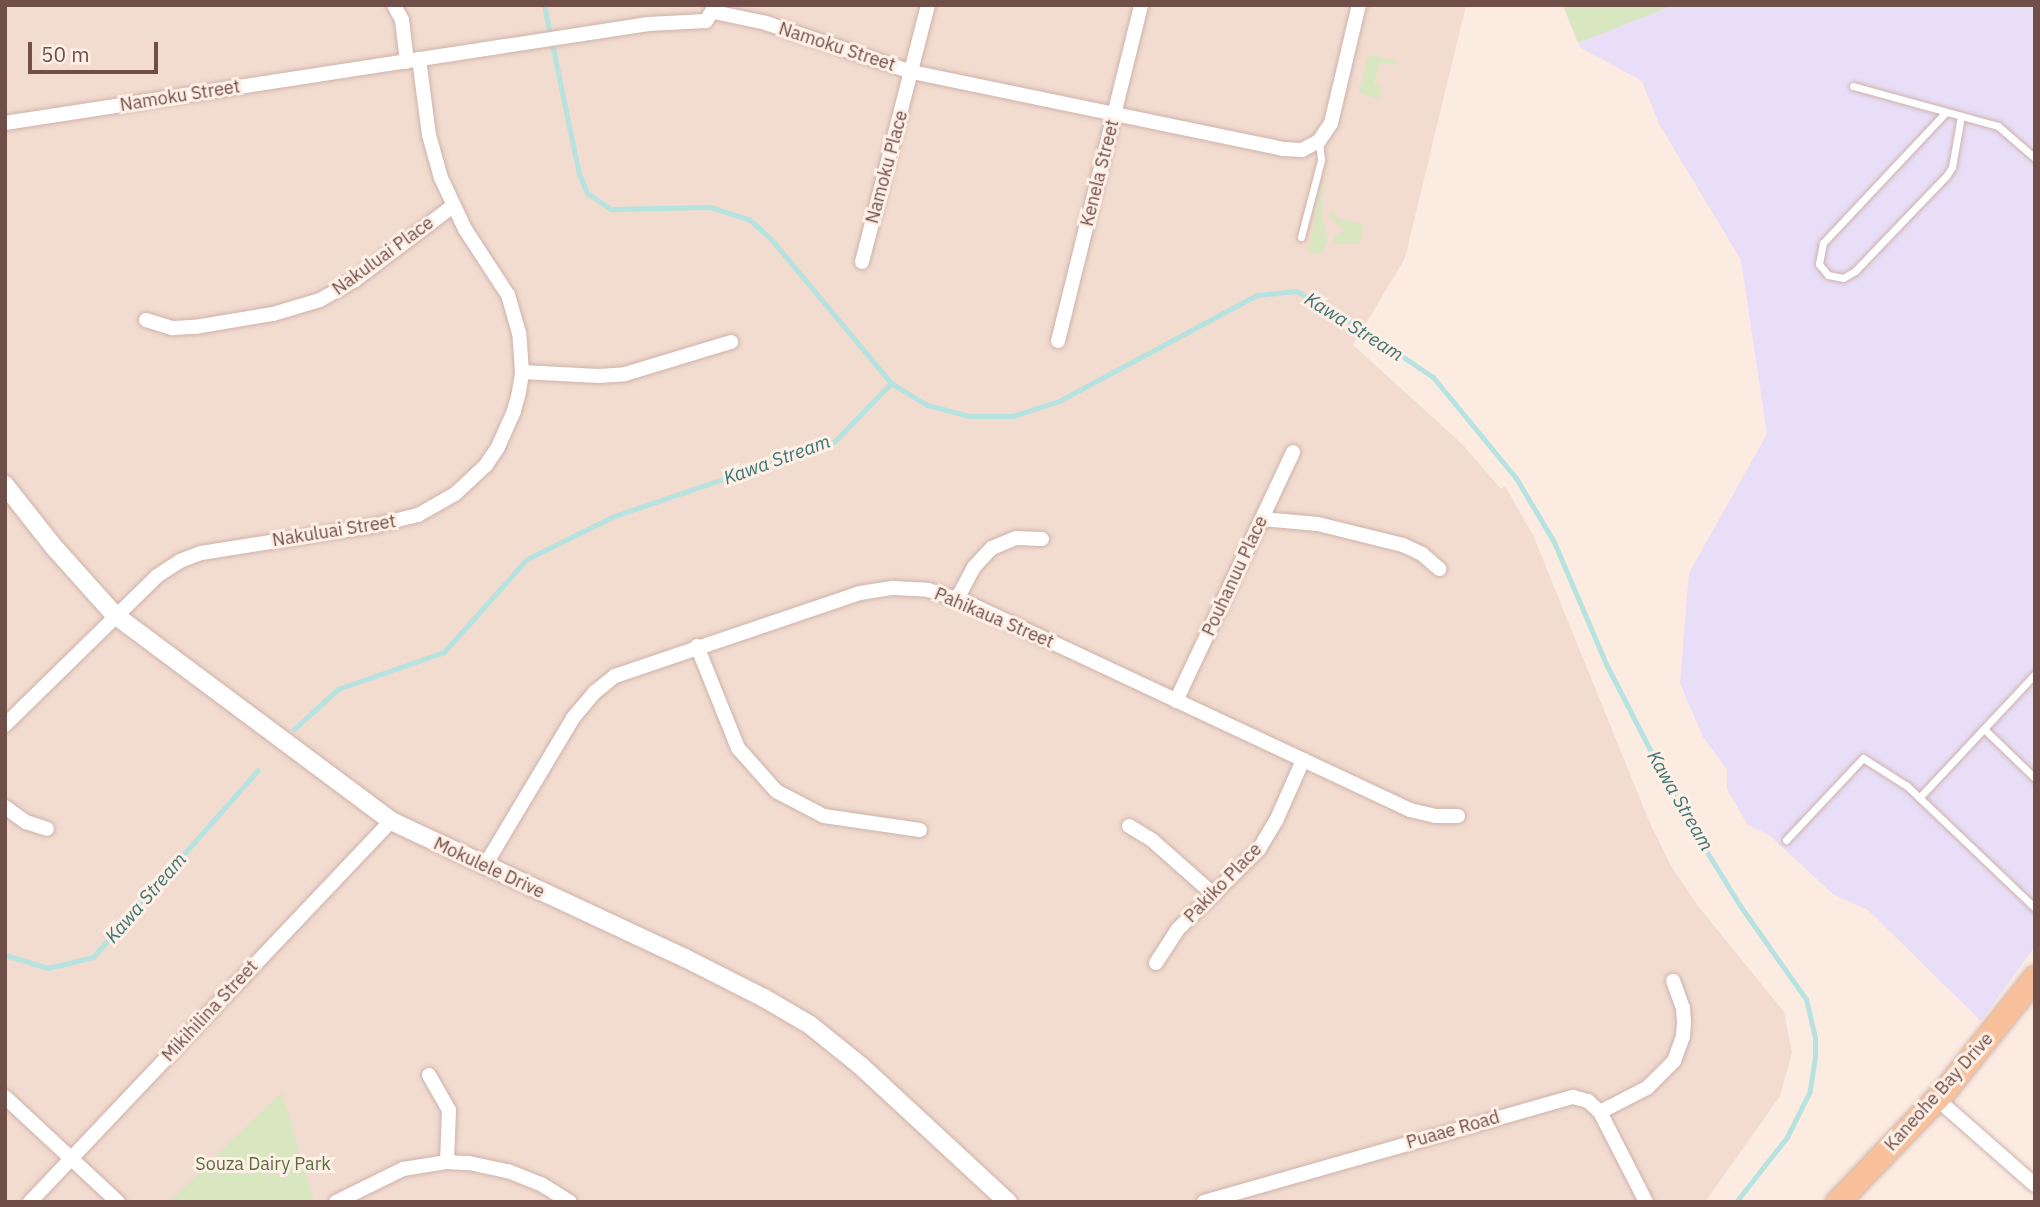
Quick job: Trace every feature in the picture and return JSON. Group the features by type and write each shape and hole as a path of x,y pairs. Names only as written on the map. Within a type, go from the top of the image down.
{"main road":[{"name":"Kaneohe Bay Drive","path":"1837,1202 1985,1044 2035,977"}],"street":[{"name":"Nakuluai Street","path":"5,725 157,576 190,556 398,522 437,506 472,480 498,447 514,411 522,372 519,333 508,295 453,206 429,135 402,20 394,5"},
{"name":"Namoku Place","path":"862,262 928,5"},
{"name":"Kenela Street","path":"1058,341 1141,5"},
{"path":"1319,141 1326,134 1334,113 1359,5"},
{"name":"Namoku Street","path":"5,123 667,22 706,21 715,9 766,23 912,72 1283,149 1302,150 1319,141"},
{"name":"Nakuluai Place","path":"146,320 173,328 195,327 274,314 320,300 355,281 453,206"},
{"path":"522,372 598,376 625,374 731,342"},
{"name":"Pouhanuu Place","path":"1176,701 1293,452"},
{"name":"Mokulele Drive","path":"5,485 53,546 115,615 391,821 484,867 685,958 810,1025 862,1066 1009,1202"},
{"path":"1262,519 1318,524 1403,545 1422,554 1439,569"},
{"path":"957,599 974,567 992,548 1016,538 1042,539"},
{"name":"Pahikaua Street","path":"484,867 573,718 595,692 626,670 877,589 928,590 957,599 1410,810 1436,816 1458,816"},
{"path":"697,646 738,748 776,790 824,816 920,830"},
{"name":"Pakiko Place","path":"1156,963 1178,929 1248,862 1268,835 1303,760"},
{"path":"5,807 26,822 47,829"},
{"name":"Mikihilina Street","path":"30,1202 391,821"},
{"path":"1129,826 1152,840 1214,895"},
{"path":"1647,1202 1600,1112 1647,1088 1674,1060 1683,1036 1684,1022 1683,1008 1673,981"},
{"path":"429,1075 449,1110 447,1163"},
{"path":"5,1097 118,1202"},
{"name":"Puaae Road","path":"1204,1202 1566,1098 1588,1101 1600,1112"},
{"path":"1937,1098 2035,1185"},
{"path":"336,1202 403,1169 447,1163 469,1163 508,1171 541,1184 570,1202"}],"lane":[{"path":"1853,86 2004,130 2035,158"},
{"path":"1946,112 1823,243 1818,256 1819,264 1828,275 1843,278 1856,271 1947,175 1952,167 1961,116"},
{"path":"1301,237 1321,160 1319,141"},
{"path":"1919,797 2035,674"},
{"path":"1984,729 2035,778"},
{"path":"1786,840 1863,758 1900,781 1919,797 2035,908"}],"shaded area":[{"path":"5,5 1466,5 1405,258 1353,345 1461,443 1501,489 1505,486 1533,535 1649,821 1671,866 1698,906 1784,1012 1792,1053 1780,1096 1705,1202 5,1202"},
{"path":"1563,5 2035,5 2035,946 1981,1021 1868,910 1834,895 1769,835 1748,825 1727,789 1727,769 1703,737 1680,683 1689,573 1767,434 1741,260 1659,124 1642,81 1581,48"}],"green space":[{"path":"1563,5 1674,5 1578,43"},
{"path":"1368,55 1396,61 1395,65 1379,62 1374,84 1381,86 1378,99 1359,93"},
{"path":"1323,178 1322,218 1328,241 1321,254 1308,252"},
{"path":"1332,211 1338,218 1364,225 1359,244 1334,244 1334,238 1345,231 1331,218 1329,212"},
{"name":"Souza Dairy Park","path":"282,1092 314,1202 169,1202"}],"waterway":[{"path":"544,5 579,174 587,193 611,209 710,207 750,220 771,239 891,383"},
{"name":"Kawa Stream","path":"294,729 338,689 444,652 527,559 614,516 835,441 891,383 927,405 969,416 1013,416 1059,401 1257,295 1296,291 1335,311 1433,377 1516,478 1554,542 1606,664 1681,810 1741,907 1806,999 1815,1038 1809,1093 1787,1137 1736,1202"},
{"name":"Kawa Stream","path":"5,955 48,968 93,957 258,770"}]}
